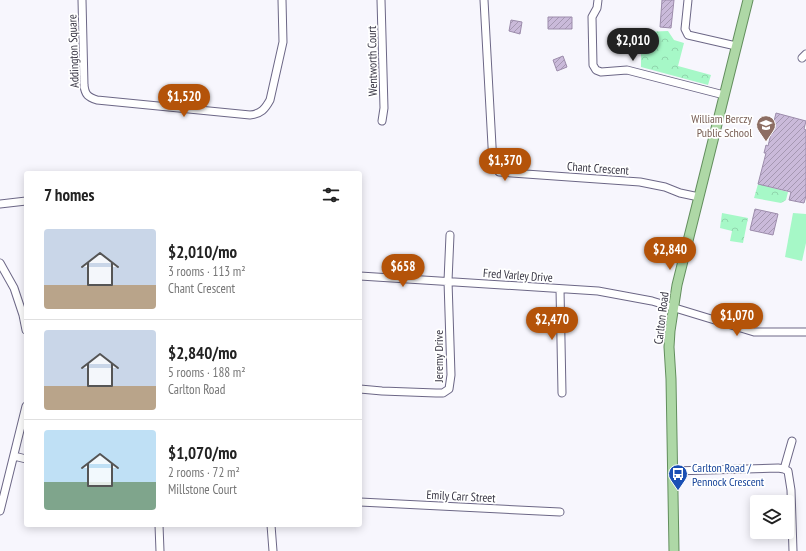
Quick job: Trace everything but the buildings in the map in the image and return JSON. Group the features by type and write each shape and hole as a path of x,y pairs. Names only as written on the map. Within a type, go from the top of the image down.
{"main road":[{"name":"Carlton Road","path":"674,551 669,347 673,308 677,285 748,0"}],"street":[{"name":"Addington Square","path":"82,0 84,85 87,96 96,100 250,115 257,115 266,107 270,100 283,42 282,0"},
{"name":"Wentworth Court","path":"381,0 384,108 382,121"},
{"name":"Chant Crescent","path":"484,0 493,164 499,172 640,182 665,187 680,193 699,197"},
{"path":"598,0 597,8 592,16 593,65 596,70 601,72 627,70 724,95"},
{"path":"688,0 686,29 688,34 736,46"},
{"path":"0,204 24,201"},
{"path":"448,281 450,235"},
{"path":"0,263 14,288 24,320"},
{"name":"Fred Varley Drive","path":"362,276 598,290 652,301 754,332 806,332"},
{"name":"Jeremy Drive","path":"362,389 443,393 449,389 451,375 448,281"},
{"path":"560,288 562,393"},
{"path":"0,510 24,414"},
{"path":"784,469 792,441"},
{"path":"14,456 24,458"},
{"path":"673,471 784,469 788,471 791,490 793,551"},
{"name":"Emily Carr Street","path":"362,502 560,512"},
{"path":"158,527 160,551"},
{"path":"271,527 273,551"}],"green space":[{"path":"668,31 674,40 684,43 678,66 711,75 708,85 641,67 641,32"},
{"path":"758,184 788,192 786,200 781,203 754,198"},
{"path":"722,213 748,218 743,243 730,241 732,231 720,228"},
{"path":"793,213 806,214 806,243 802,261 785,257"}],"place":[{"name":"William Berczy Public School","path":"766,142"},
{"name":"Carlton Road / Pennock Crescent","path":"678,491"}]}
